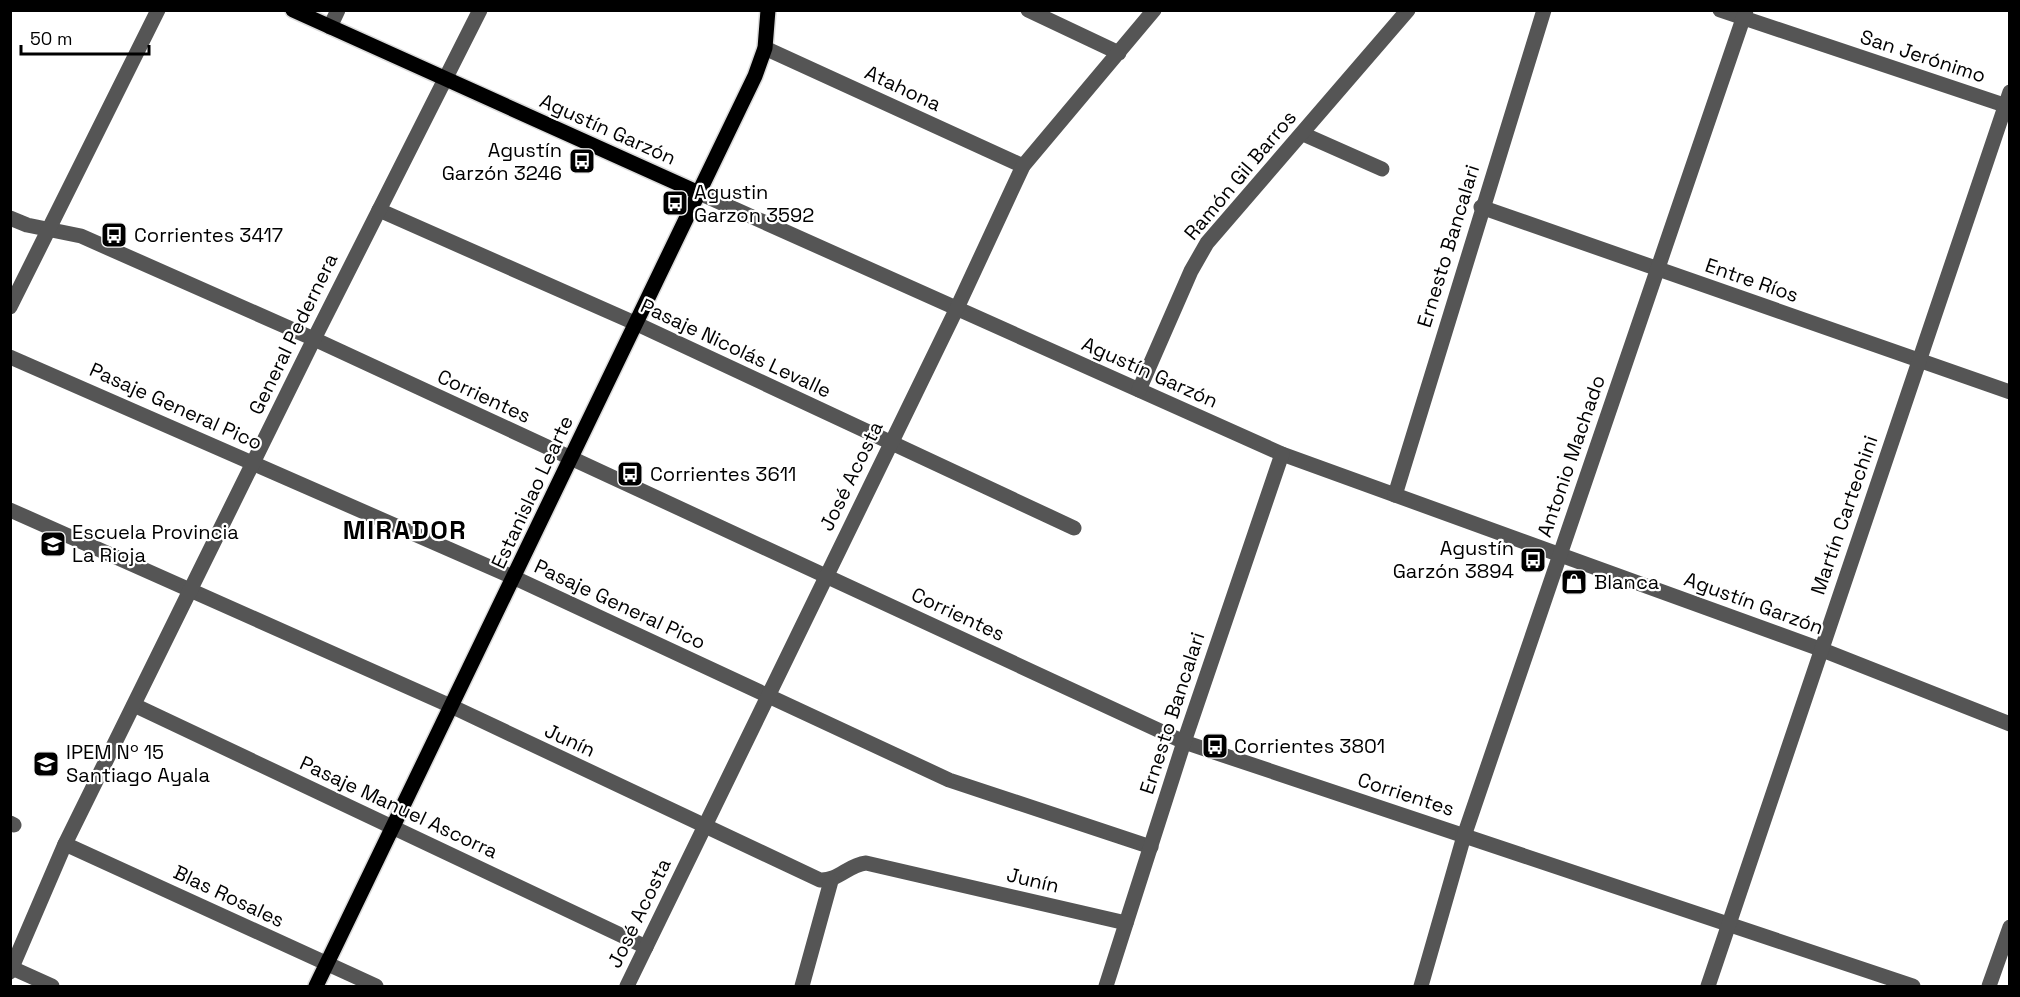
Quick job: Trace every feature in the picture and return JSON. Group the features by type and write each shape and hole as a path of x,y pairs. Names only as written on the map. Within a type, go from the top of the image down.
{"main road":[{"name":"Agustín Garzón","path":"293,10 699,193"},
{"name":"Estanislao Learte","path":"316,987 759,69 765,48 768,10"}],"street":[{"path":"10,307 158,10"},
{"path":"330,27 338,10"},
{"name":"General Pedernera","path":"11,970 65,844 314,339 480,10"},
{"path":"1028,10 1119,53"},
{"name":"José Acosta","path":"627,987 957,308 1023,166 1154,10"},
{"name":"Ramón Gil Barros","path":"1139,390 1197,258 1408,10"},
{"name":"Ernesto Bancalari","path":"1395,495 1481,207 1544,10"},
{"name":"San Jerónimo","path":"1720,10 1744,14 2008,102"},
{"name":"Antonio Machado","path":"1421,987 1464,836 1744,14"},
{"name":"Atahona","path":"765,48 1023,166"},
{"name":"Martín Cartechini","path":"1708,987 1918,360 2008,102"},
{"path":"1303,134 1382,169"},
{"name":"Agustín Garzón","path":"699,193 1282,454 1820,650 2010,724"},
{"name":"Entre Ríos","path":"1481,207 2010,392"},
{"name":"Pasaje Nicolás Levalle","path":"379,210 637,324 1074,528"},
{"name":"Corrientes","path":"10,218 27,225 81,236 314,339 570,459 826,574 1184,742 1912,987"},
{"name":"Pasaje General Pico","path":"10,357 515,578 949,780 1151,848"},
{"name":"Ernesto Bancalari","path":"1106,987 1184,742 1282,454"},
{"name":"Junín","path":"10,510 453,707 808,876 831,881 856,864 866,863 1126,923"},
{"name":"Pasaje Manuel Ascorra","path":"134,705 646,947"},
{"name":"Blas Rosales","path":"65,844 376,987"},
{"path":"802,987 831,881"},
{"path":"1989,987 2010,927"},
{"path":"11,970 52,987"}],"place":[{"name":"Agustín Garzón 3246","path":"582,161"},
{"name":"Agustin Garzon 3592","path":"675,203"},
{"name":"Corrientes 3417","path":"114,235"},
{"name":"Corrientes 3611","path":"630,474"},
{"name":"Escuela Provincia La Rioja","path":"53,544"},
{"name":"Agustín Garzón 3894","path":"1533,560"},
{"name":"Blanca","path":"1574,582"},
{"name":"Corrientes 3801","path":"1215,746"},
{"name":"IPEM Nº 15 Santiago Ayala","path":"46,764"}],"district":[{"name":"MIRADOR","path":"405,530"}]}
